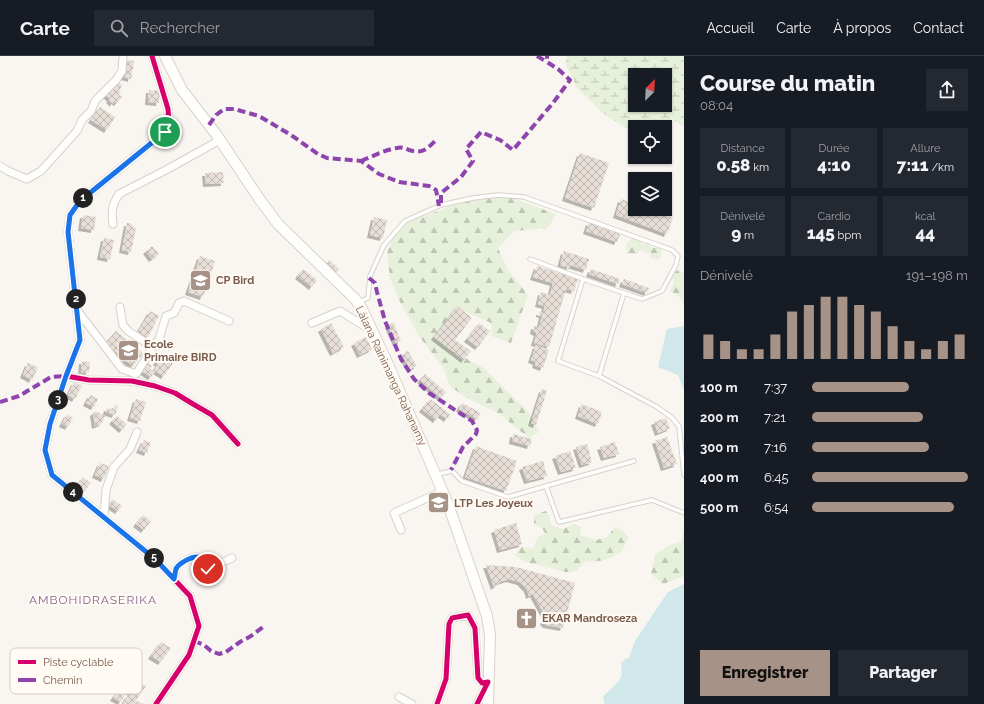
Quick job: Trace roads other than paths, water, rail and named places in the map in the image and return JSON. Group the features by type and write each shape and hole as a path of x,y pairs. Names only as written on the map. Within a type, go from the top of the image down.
{"main road":[{"name":"Làlana Rainimanga Rahanamy","path":"165,56 182,90 220,140 278,224 358,302 361,307 387,362 443,491 487,616 490,635 488,704"}],"street":[{"path":"0,166 8,171 27,178 41,171 77,131 82,120 91,111 95,101 116,80 122,71 123,56"},
{"path":"152,56 168,109 170,122 165,132 80,201 70,215 68,232 80,340 50,424 45,450 52,475 155,559 190,596 199,626 189,655 156,704"},
{"path":"113,224 111,211 119,194 220,140"},
{"path":"77,310 122,369 136,374 159,339 166,316 174,313 179,303 184,301 229,321"},
{"path":"120,307 123,325 128,331 153,347"},
{"path":"312,323 340,311 370,329 387,362"},
{"path":"66,376 89,380 132,381 155,386 175,393 212,414 238,444"},
{"path":"104,517 106,490 114,467 130,450 137,432"},
{"path":"401,530 394,513 443,491"},
{"path":"174,579 178,566 188,559 198,557 208,569 232,558"},
{"path":"437,704 446,679 449,624 452,618 468,615 475,628 478,678 482,683 488,682"},
{"path":"477,704 488,682"},
{"path":"400,697 412,704"}],"lane":[{"path":"358,302 368,298 370,276 384,245 406,221 441,206 472,198 498,195 524,197 672,250 678,256 676,265 662,291 642,299 530,259"},
{"path":"583,279 558,361 599,376 657,407 671,417 679,426 684,475"},
{"path":"599,376 624,293"},
{"path":"436,474 451,470 462,481 508,497 634,461"},
{"path":"546,486 559,522 652,500 684,513"}],"water":[{"path":"684,326 684,390 678,375 658,367 667,329"},
{"path":"684,584 684,704 604,704 603,696 621,677 621,664 625,659 629,658 635,641 668,592"}],"place":[{"name":"CP Bird","path":"200,280"},
{"name":"Ecole Primaire BIRD","path":"128,350"},
{"name":"LTP Les Joyeux","path":"439,503"},
{"name":"EKAR Mandroseza","path":"526,618"}],"district":[{"name":"AMBOHIDRASERIKA","path":"93,600"}]}
